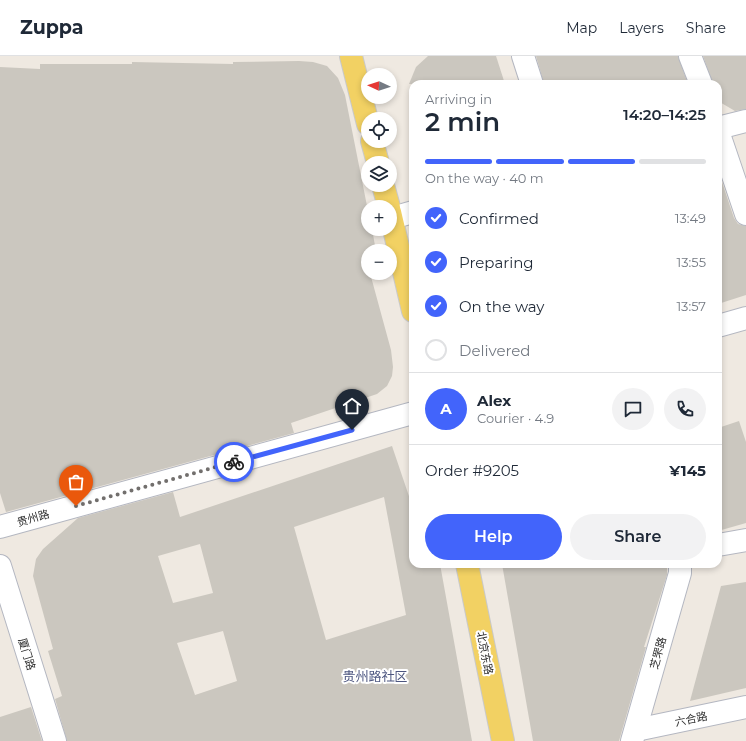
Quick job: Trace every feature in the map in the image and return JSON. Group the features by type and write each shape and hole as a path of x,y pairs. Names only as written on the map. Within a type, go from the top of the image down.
{"main road":[{"path":"351,56 365,112"},
{"path":"396,236 409,294"},
{"name":"北京东路","path":"468,568 503,741"}],"street":[{"path":"523,56 531,80"},
{"path":"690,56 699,80"},
{"path":"722,128 746,121"},
{"path":"722,141 746,214"},
{"path":"397,212 409,212"},
{"path":"722,325 746,318"},
{"name":"贵州路","path":"0,527 409,414"},
{"path":"722,545 746,540"},
{"name":"厦门路","path":"0,566 55,741"},
{"name":"芝罘路","path":"634,735 680,573 680,568"},
{"name":"六合路","path":"634,735 746,707"}],"building":[{"path":"428,56 496,56 504,80 411,80 416,67"},
{"path":"536,56 678,56 687,80 543,80"},
{"path":"703,56 746,56 746,109 735,111 722,103 722,80 712,80"},
{"path":"132,62 233,64 233,62 313,62 327,66 338,78 345,95 361,176 361,192 364,192 366,200 361,200 361,236 373,236 375,244 361,244 361,280 372,280 391,350 393,367 392,376 387,386 377,394 291,423 294,433 6,512 0,493 0,67 40,69 40,64 132,64"},
{"path":"722,182 734,218 738,224 746,226 746,295 722,303"},
{"path":"739,421 746,442 746,523 722,530 722,427"},
{"path":"392,446 409,496 409,568 441,568 472,741 67,741 55,699 62,696 48,651 53,649 33,576 36,559 43,549 78,518 173,492 180,517","holes":["384,497 406,615 326,640 294,527","200,544 213,593 173,603 158,556","223,631 237,681 195,695 177,643"]},
{"path":"503,568 667,568 667,575 644,647 646,647 619,741 533,741"},
{"path":"746,582 746,688 690,701 721,586"},
{"path":"31,707 42,741 0,741 0,717"}],"way so far":[{"path":"76,506 234,462"}],"district":[{"name":"贵州路社区","path":"375,676"}],"route":[{"path":"234,462 352,430"}]}
